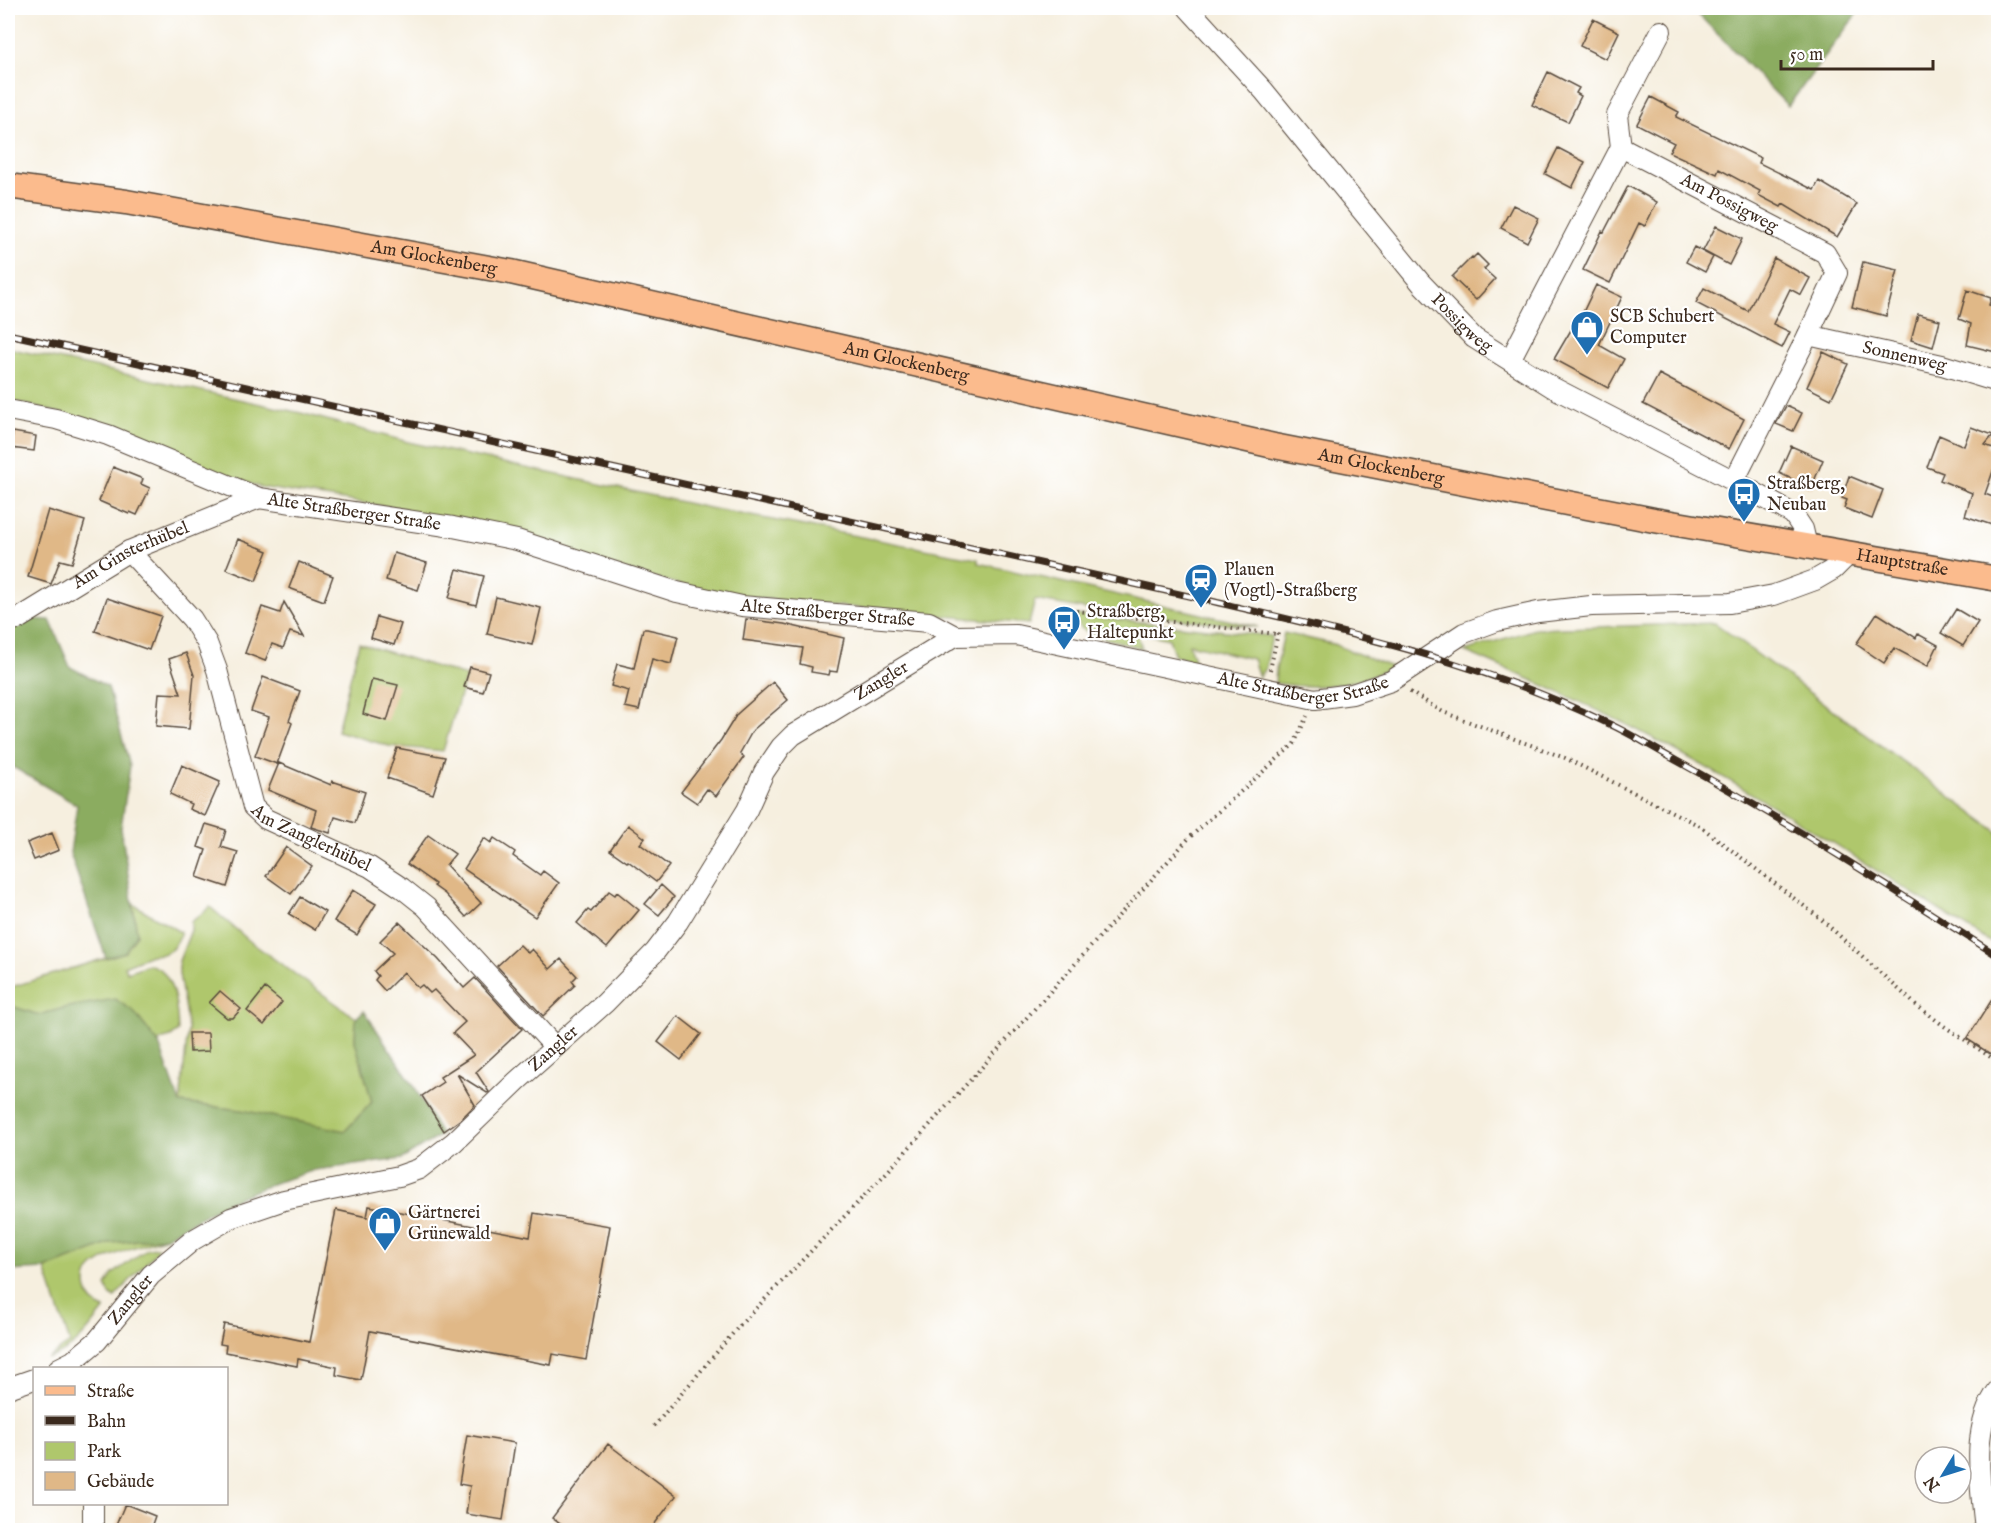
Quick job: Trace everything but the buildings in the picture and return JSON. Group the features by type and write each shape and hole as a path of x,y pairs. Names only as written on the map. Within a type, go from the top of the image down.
{"main road":[{"name":"Am Glockenberg","path":"8,186 126,202 511,272 1274,446 1654,520 1807,546"},
{"name":"Hauptstraße","path":"1807,546 1998,579"}],"street":[{"name":"Possigweg","path":"1188,8 1264,91 1421,283 1474,338 1552,387 1793,514 1803,529 1807,546"},
{"path":"1510,360 1621,147 1617,115 1661,31"},
{"name":"Am Possigweg","path":"1621,147 1826,253 1837,273 1809,335 1734,481"},
{"name":"Sonnenweg","path":"1809,335 1942,365 1998,382"},
{"name":"Alte Straßberger Straße","path":"8,410 56,419 108,435 259,498 453,527 517,540 677,592 742,606 929,622 955,636 1016,635 1315,699 1352,694 1391,681 1464,633 1497,621 1538,612 1591,606 1730,603 1763,597 1815,580 1834,569 1850,553"},
{"name":"Am Ginsterhübel","path":"8,620 18,619 129,551 259,498"},
{"name":"Am Zanglerhübel","path":"129,551 192,620 207,643 217,670 253,807 267,819 370,867 410,894 426,907 555,1047"},
{"name":"Zangler","path":"70,1366 97,1341 151,1275 193,1240 231,1218 284,1200 399,1176 419,1169 454,1142 605,1003 661,944 678,922 747,810 764,772 781,747 793,735 955,636"},
{"path":"8,1388 33,1379"},
{"path":"1985,1530 1979,1462 1981,1430 1990,1401 1998,1390"},
{"path":"93,1505 93,1530"}],"path":[{"path":"1077,611 1278,633 1270,669"},
{"path":"1391,681 1443,712 1564,758 1700,826 1821,919 1916,1005 1998,1062"},
{"path":"654,1426 740,1325 889,1170 1189,838 1294,744 1315,699"}],"green space":[{"path":"1692,8 1861,8 1788,106"},
{"path":"8,348 301,413 408,442 709,508 978,559 978,563 1258,627 1085,609 1035,600 1029,624 707,592 401,509 260,487 195,464 95,422 8,400"},
{"path":"1076,615 1272,636 1266,667 1259,677 1253,659 1189,644 1195,662 1175,656 1169,639 1136,631 1142,648 1086,631 1078,625"},
{"path":"32,619 50,620 70,667 108,687 130,766 121,828 137,934 125,952 106,958 70,853 77,805 8,764 8,627"},
{"path":"1715,623 1998,832 1998,947 1735,784 1645,734 1464,651 1535,629"},
{"path":"1284,633 1333,644 1392,667 1364,678 1335,685 1305,686 1275,683"},
{"path":"359,643 466,676 443,751 389,746 337,731"},
{"path":"133,904 180,932 180,937 172,949 164,954 151,955 124,966 127,972 149,964 161,970 167,977 175,1000 178,1031 171,1037 160,1040 159,1044 133,1011 68,1007 39,1015 8,1005 8,988 125,952 137,934"},
{"path":"210,907 252,943 356,1018 355,1041 372,1102 345,1131 241,1110 180,1103 188,1029 179,961 191,930 191,922"},
{"path":"115,999 133,1011 159,1044 180,1103 241,1110 345,1131 372,1102 355,1041 356,1018 364,1011 414,1086 441,1135 402,1159 315,1170 274,1183 227,1202 166,1237 111,1243 45,1269 8,1271 8,1005 39,1015 68,1007"},
{"path":"166,1237 116,1254 92,1268 86,1279 88,1294 93,1302 105,1309 74,1345 47,1359 70,1343 45,1269 111,1243"},
{"path":"158,1247 114,1298 106,1285 113,1274 148,1248"}],"railway":[{"path":"8,334 1211,601 1362,637 1461,666 1510,682 1614,726 1799,831 1998,956"}],"place":[{"name":"SCB Schubert Computer","path":"1587,356"},
{"name":"Straßberg, Neubau","path":"1744,523"},
{"name":"Plauen (Vogtl)-Straßberg","path":"1201,609"},
{"name":"Straßberg, Haltepunkt","path":"1064,651"},
{"name":"Gärtnerei Grünewald","path":"385,1252"}]}
